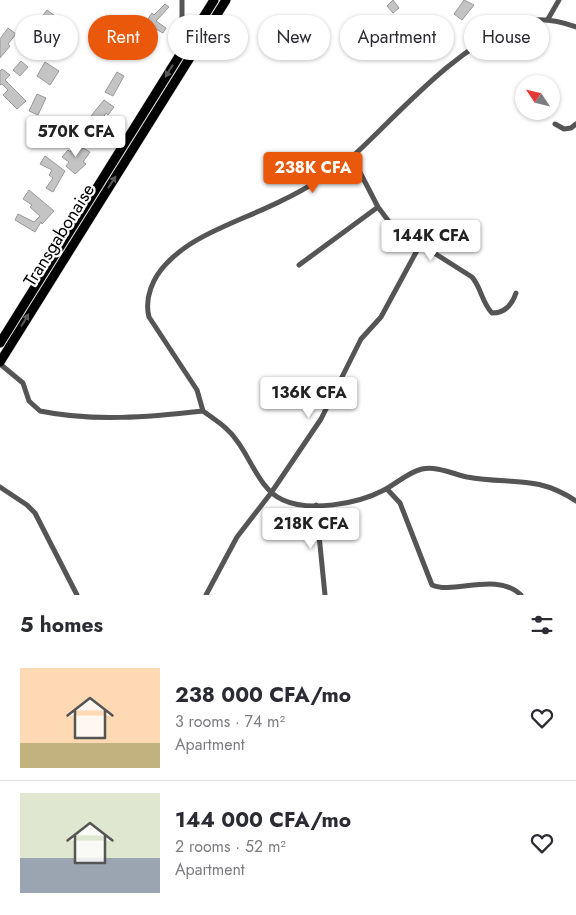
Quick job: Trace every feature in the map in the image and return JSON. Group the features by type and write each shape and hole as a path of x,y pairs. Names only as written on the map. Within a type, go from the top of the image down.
{"highway":[{"name":"Transgabonaise","path":"205,15 214,0"},
{"name":"Transgabonaise","path":"0,363 226,0"},
{"name":"Transgabonaise","path":"0,342 177,60"}],"street":[{"path":"182,0 182,15"},
{"path":"549,17 559,0"},
{"path":"549,19 576,26"},
{"path":"464,57 442,70 352,158 283,200 179,251 155,279 146,305 149,317 165,345 197,390 203,411 237,439 271,493 292,504 347,503 386,489 422,469 435,469 468,477 532,481 552,487 576,501"},
{"path":"554,124 564,128 571,128 576,124"},
{"path":"352,158 378,207 393,227 420,246 454,264 472,277 478,283 488,309 492,313 504,311 513,301 516,293"},
{"path":"299,265 378,207"},
{"path":"206,595 237,537 271,493 321,419 361,339 381,317 420,246"},
{"path":"0,363 23,383 29,400 40,411 116,417 159,416 203,411"},
{"path":"0,487 27,505 35,513 77,595"},
{"path":"386,489 400,503 432,585 436,591 448,594"},
{"path":"316,505 325,595"},
{"path":"474,592 496,587 506,587 520,595"}],"building":[{"path":"393,0 399,8 393,13 387,6"},
{"path":"464,0 474,5 464,15 462,20 454,14"},
{"path":"165,4 169,7 158,19 158,15 154,15"},
{"path":"47,10 54,15 43,15"},
{"path":"158,22 166,28 163,33 158,30"},
{"path":"8,28 15,33 8,44 10,46 0,58 0,39"},
{"path":"21,61 28,67 20,76 13,70"},
{"path":"45,62 59,71 50,85 37,76"},
{"path":"2,69 10,75 5,80 26,101 17,109 3,95 8,90 2,84 0,85 0,71"},
{"path":"117,72 124,76 113,96 105,92"},
{"path":"37,94 46,98 38,115 29,111"},
{"path":"104,100 114,107 108,115 106,113 93,134 82,127"},
{"path":"75,143 90,152 83,162 86,164 75,174 66,166 69,162 62,157 68,150 70,152"},
{"path":"45,156 65,171 53,192 46,188 53,178 49,175 52,170 40,164"},
{"path":"29,190 54,211 42,224 41,222 35,232 15,220 18,214 34,222 40,216 30,207 32,205 23,199"}]}
